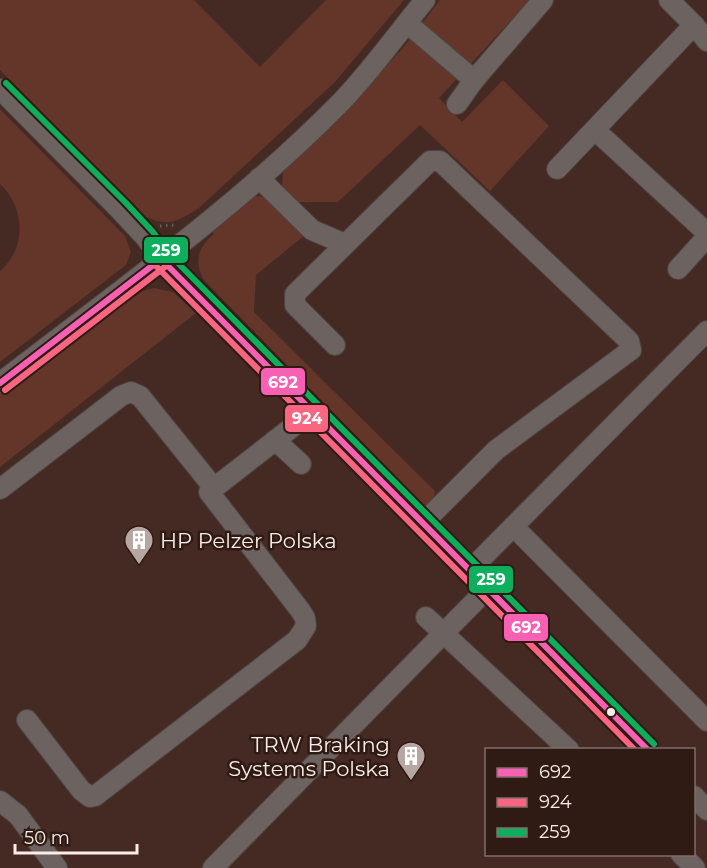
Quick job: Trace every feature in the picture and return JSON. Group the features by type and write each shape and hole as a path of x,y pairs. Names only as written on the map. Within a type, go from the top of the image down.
{"street":[{"path":"0,383 161,259 259,178 342,101 425,0"},
{"path":"457,104 474,80 543,0"},
{"path":"669,0 707,41"},
{"path":"407,22 474,80"},
{"path":"557,169 694,25"},
{"path":"0,88 119,209 146,238 161,259 646,748"},
{"path":"595,130 707,235 678,269"},
{"path":"335,345 295,305 295,294 430,161 440,161 629,341 631,350 496,450 423,523"},
{"path":"259,178 312,230 345,244"},
{"path":"470,570 707,331"},
{"path":"0,489 111,403 131,392 140,396 148,404 214,488"},
{"path":"27,720 81,790 90,797 95,796 304,633 305,618 300,610 209,492 313,411"},
{"path":"276,440 301,464"},
{"path":"514,527 707,721"},
{"path":"213,868 488,588"},
{"path":"426,617 567,748"},
{"path":"695,798 707,810"},
{"path":"0,801 18,815 57,868"},
{"path":"682,856 695,868"}],"path":[{"path":"153,224 167,226 180,224"}],"shaded area":[{"path":"0,0 707,0 707,868 0,868"},
{"path":"0,0 194,0 260,67 326,0 404,0 335,82 199,208 179,219 160,222 144,216 0,70"},
{"path":"440,0 530,0 439,98 462,122 503,80 549,126 490,191 420,125 338,202 296,202 282,188 283,172 403,48"},
{"path":"0,109 125,236 131,252 126,265 0,362 0,271 15,251 20,228 14,204 0,184"},
{"path":"255,196 267,197 305,235 256,275 254,312 435,491 433,503 426,506 423,504 204,280 198,261 201,249 214,234 211,230"},
{"path":"154,288 173,292 196,313 0,467 0,394 127,296 131,299 143,291"}],"transit line":[{"name":"259","path":"6,83 126,203 153,232 168,253 654,744"},
{"name":"692","path":"161,259 646,748"},
{"name":"692","path":"0,383 161,259"},
{"name":"924","path":"155,265 633,748"},
{"name":"924","path":"5,390 166,266"}],"place":[{"name":"HP Pelzer Polska","path":"139,566"},
{"name":"TRW Braking Systems Polska","path":"411,782"}]}
